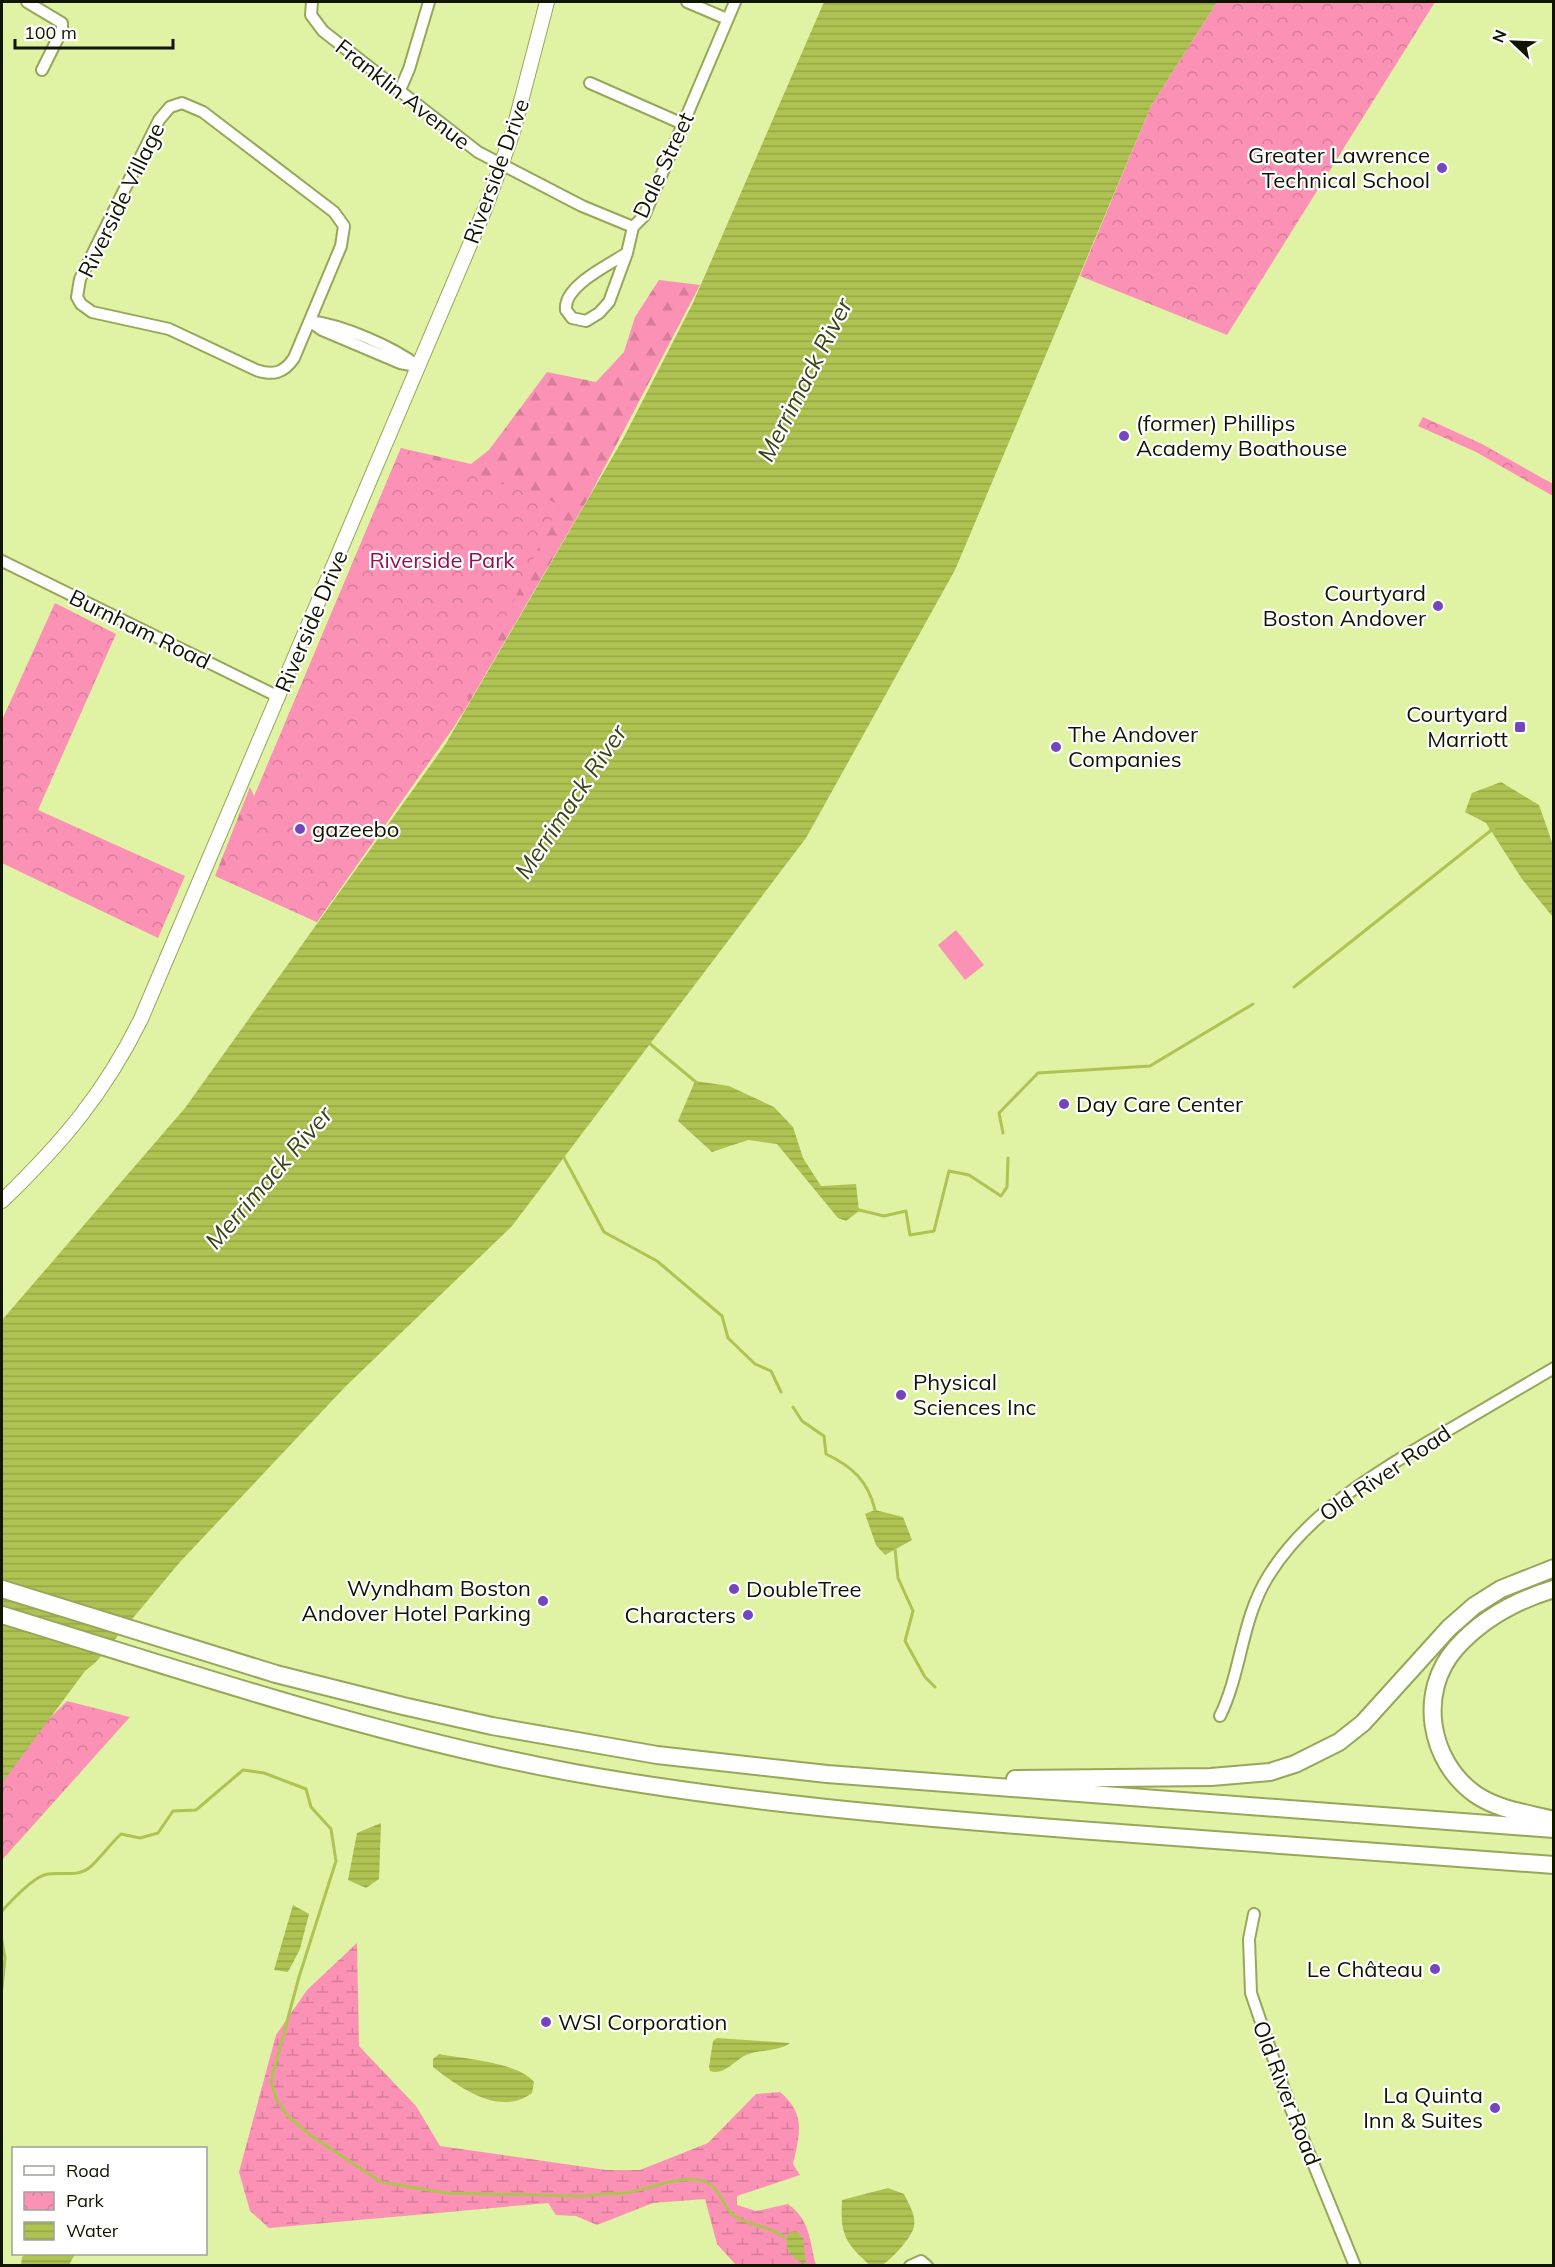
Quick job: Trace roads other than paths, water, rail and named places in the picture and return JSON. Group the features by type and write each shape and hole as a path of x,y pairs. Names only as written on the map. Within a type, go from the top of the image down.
{"highway":[{"path":"935,1782 1066,1777 1211,1777 1270,1772 1295,1764 1339,1742 1363,1724 1449,1628 1474,1606 1501,1588 1554,1568"},
{"path":"2,1589 276,1674 403,1706 560,1738 699,1761 935,1782 1554,1829"},
{"path":"1554,1589 1493,1616 1455,1649 1444,1666 1437,1684 1432,1728 1447,1765 1476,1794 1515,1811 1554,1820"},
{"path":"2,1615 417,1739 573,1773 700,1794 875,1814 1554,1865"}],"main road":[{"name":"Riverside Drive","path":"2,1201 66,1137 113,1073 155,989 501,166 525,94 547,2"}],"street":[{"path":"27,2 62,22 62,30 42,70"},
{"name":"Franklin Avenue","path":"312,2 311,15 323,31 478,152 501,166"},
{"path":"400,90 410,69 429,2"},
{"path":"687,2 727,19"},
{"name":"Dale Street","path":"501,166 611,219 633,226 644,216 735,2"},
{"path":"590,83 683,124"},
{"name":"Riverside Village","path":"182,103 203,112 334,212 342,221 343,241 310,321 291,363 284,369 270,374 256,370 180,333 92,312 81,304 77,289 80,279 159,120 170,107 182,103"},
{"path":"627,253 570,293 566,306 572,318 586,321 604,308 627,253 633,226"},
{"path":"310,321 322,330 400,363 418,366"},
{"name":"Burnham Road","path":"2,561 279,697"},
{"name":"Old River Road","path":"1220,1716 1228,1699 1246,1626 1254,1605 1268,1576 1302,1533 1323,1512 1375,1475 1554,1368"},
{"name":"Old River Road","path":"1254,1914 1249,1939 1251,1992 1289,2104 1355,2265"},
{"path":"910,2265 921,2261 927,2265"}],"water":[{"name":"Merrimack River","path":"824,2 1217,2 1151,106 955,570 806,838 512,1226 345,1387 180,1562 96,1662 85,1671 2,1783 2,1320 185,1108 445,745 623,439 692,305"},
{"path":"1501,782 1539,805 1553,845 1552,916 1522,879 1486,823 1465,812 1472,793"},
{"path":"695,1081 729,1086 774,1107 793,1127 803,1158 821,1186 856,1184 859,1211 846,1221 838,1218 777,1144 748,1140 712,1152 678,1121"},
{"path":"875,1510 903,1517 912,1540 885,1555 876,1545 865,1514"},
{"path":"381,1823 379,1879 366,1888 348,1880 357,1833"},
{"path":"293,1905 309,1914 300,1949 288,1972 274,1970"},
{"path":"717,2038 790,2043 780,2048 744,2056 724,2070 715,2072 710,2071 709,2067 713,2041"},
{"path":"439,2054 490,2062 516,2070 534,2082 532,2093 520,2100 507,2102 481,2097 455,2083 433,2067 433,2059"},
{"path":"888,2188 904,2194 913,2214 914,2226 905,2242 889,2259 880,2266 870,2265 846,2237 842,2221 842,2200"},
{"path":"796,2231 803,2238 806,2264 792,2256 787,2248 787,2238 790,2232"},
{"path":"25,2255 74,2255 69,2265 21,2265 22,2257"}],"waterway":[{"path":"1294,987 1494,828"},
{"path":"1003,1133 999,1113 1038,1073 1150,1066 1253,1004"},
{"path":"649,1043 697,1083"},
{"path":"562,1154 604,1232 657,1261 722,1316 728,1338 755,1364 771,1371 781,1392"},
{"path":"855,1209 884,1216 906,1211 910,1235 934,1231 949,1171 969,1175 1001,1196 1007,1187 1008,1158"},
{"path":"793,1407 802,1421 824,1436 826,1454 852,1470 864,1483 875,1510"},
{"path":"895,1549 898,1578 913,1611 905,1641 925,1677 935,1687"},
{"path":"2,1911 23,1890 42,1876 74,1873 89,1868 121,1834 140,1838 158,1833 173,1811 196,1810 243,1770 264,1773 306,1789 311,1807 331,1829 336,1861 299,1977 271,2081 276,2099 288,2116 310,2135 381,2182 446,2193 585,2196 626,2193 671,2181 693,2179 711,2185 736,2217 786,2238"},
{"path":"2,1941 5,1958 2,1988"}],"place":[{"name":"Greater Lawrence Technical School","path":"1442,168"},
{"name":"(former) Phillips Academy Boathouse","path":"1124,436"},
{"name":"Courtyard Boston Andover","path":"1438,606"},
{"name":"Courtyard Marriott","path":"1520,727"},
{"name":"The Andover Companies","path":"1056,747"},
{"name":"gazeebo","path":"300,829"},
{"name":"Day Care Center","path":"1064,1104"},
{"name":"Physical Sciences Inc","path":"901,1395"},
{"name":"DoubleTree","path":"734,1589"},
{"name":"Wyndham Boston Andover Hotel Parking","path":"543,1601"},
{"name":"Characters","path":"748,1615"},
{"name":"Le Château","path":"1435,1969"},
{"name":"WSI Corporation","path":"546,2022"},
{"name":"La Quinta Inn & Suites","path":"1495,2108"}],"park label":[{"name":"Riverside Park","path":"442,560"}]}
